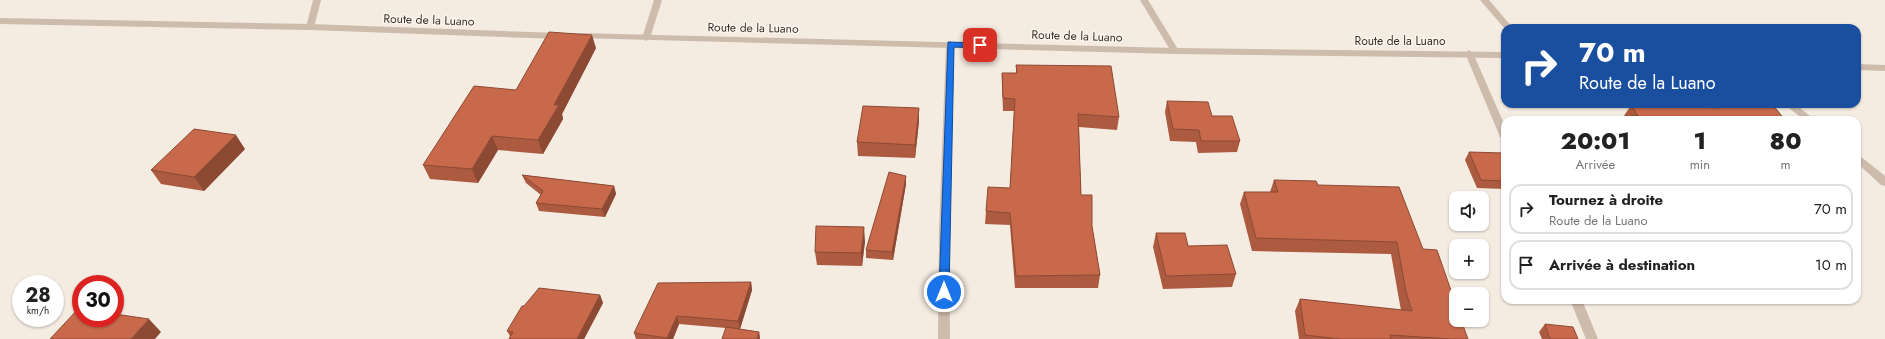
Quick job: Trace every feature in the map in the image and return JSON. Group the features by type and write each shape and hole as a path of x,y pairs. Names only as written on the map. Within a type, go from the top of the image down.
{"street":[{"path":"310,27 317,0"},
{"path":"646,38 658,0"},
{"path":"1144,0 1175,51"},
{"path":"1484,0 1505,24"},
{"name":"Route de la Luano","path":"0,21 310,27 646,38 950,44 1175,51 1501,54"},
{"path":"944,339 944,230 950,44"},
{"path":"1469,53 1501,128"},
{"path":"1861,67 1885,68"},
{"path":"1794,108 1805,116"},
{"path":"1861,161 1885,182"},
{"path":"1578,304 1592,339"}],"building":[{"path":"549,32 592,35 554,105 559,105 538,140 492,136 472,169 423,165 474,86 516,90"},
{"path":"1016,65 1111,66 1119,117 1078,114 1081,195 1092,195 1092,226 1100,275 1016,276 1010,213 986,211 988,187 1010,188 1015,99 1003,98 1002,73 1017,73"},
{"path":"1167,101 1208,102 1212,116 1232,116 1240,141 1201,141 1199,130 1173,129"},
{"path":"863,106 919,108 915,145 857,142"},
{"path":"1633,108 1775,108 1782,116 1638,116"},
{"path":"194,129 236,135 194,177 151,170"},
{"path":"1469,152 1501,153 1501,181 1481,180"},
{"path":"889,172 906,176 892,252 866,250"},
{"path":"522,175 614,186 602,209 536,203 543,191"},
{"path":"1274,180 1316,181 1318,185 1399,187 1423,249 1437,250 1450,287 1449,327 1464,327 1468,339 1390,335 1391,339 1340,339 1305,335 1300,299 1412,311 1406,292 1397,242 1256,238 1244,192 1278,192"},
{"path":"816,226 864,227 861,253 815,252"},
{"path":"1156,233 1185,233 1188,246 1227,245 1236,274 1166,276"},
{"path":"751,282 738,321 677,316 667,338 634,333 658,283"},
{"path":"539,288 600,295 577,339 509,339 513,332 507,331 522,306 524,306"},
{"path":"72,315 72,327 124,327 124,315 149,319 131,339 50,339 61,327 64,327 64,324"},
{"path":"1545,324 1573,327 1578,339 1550,339"},
{"path":"726,327 759,332 757,339 722,339"}],"route":[{"path":"944,292 944,230 950,44 980,45"}]}
